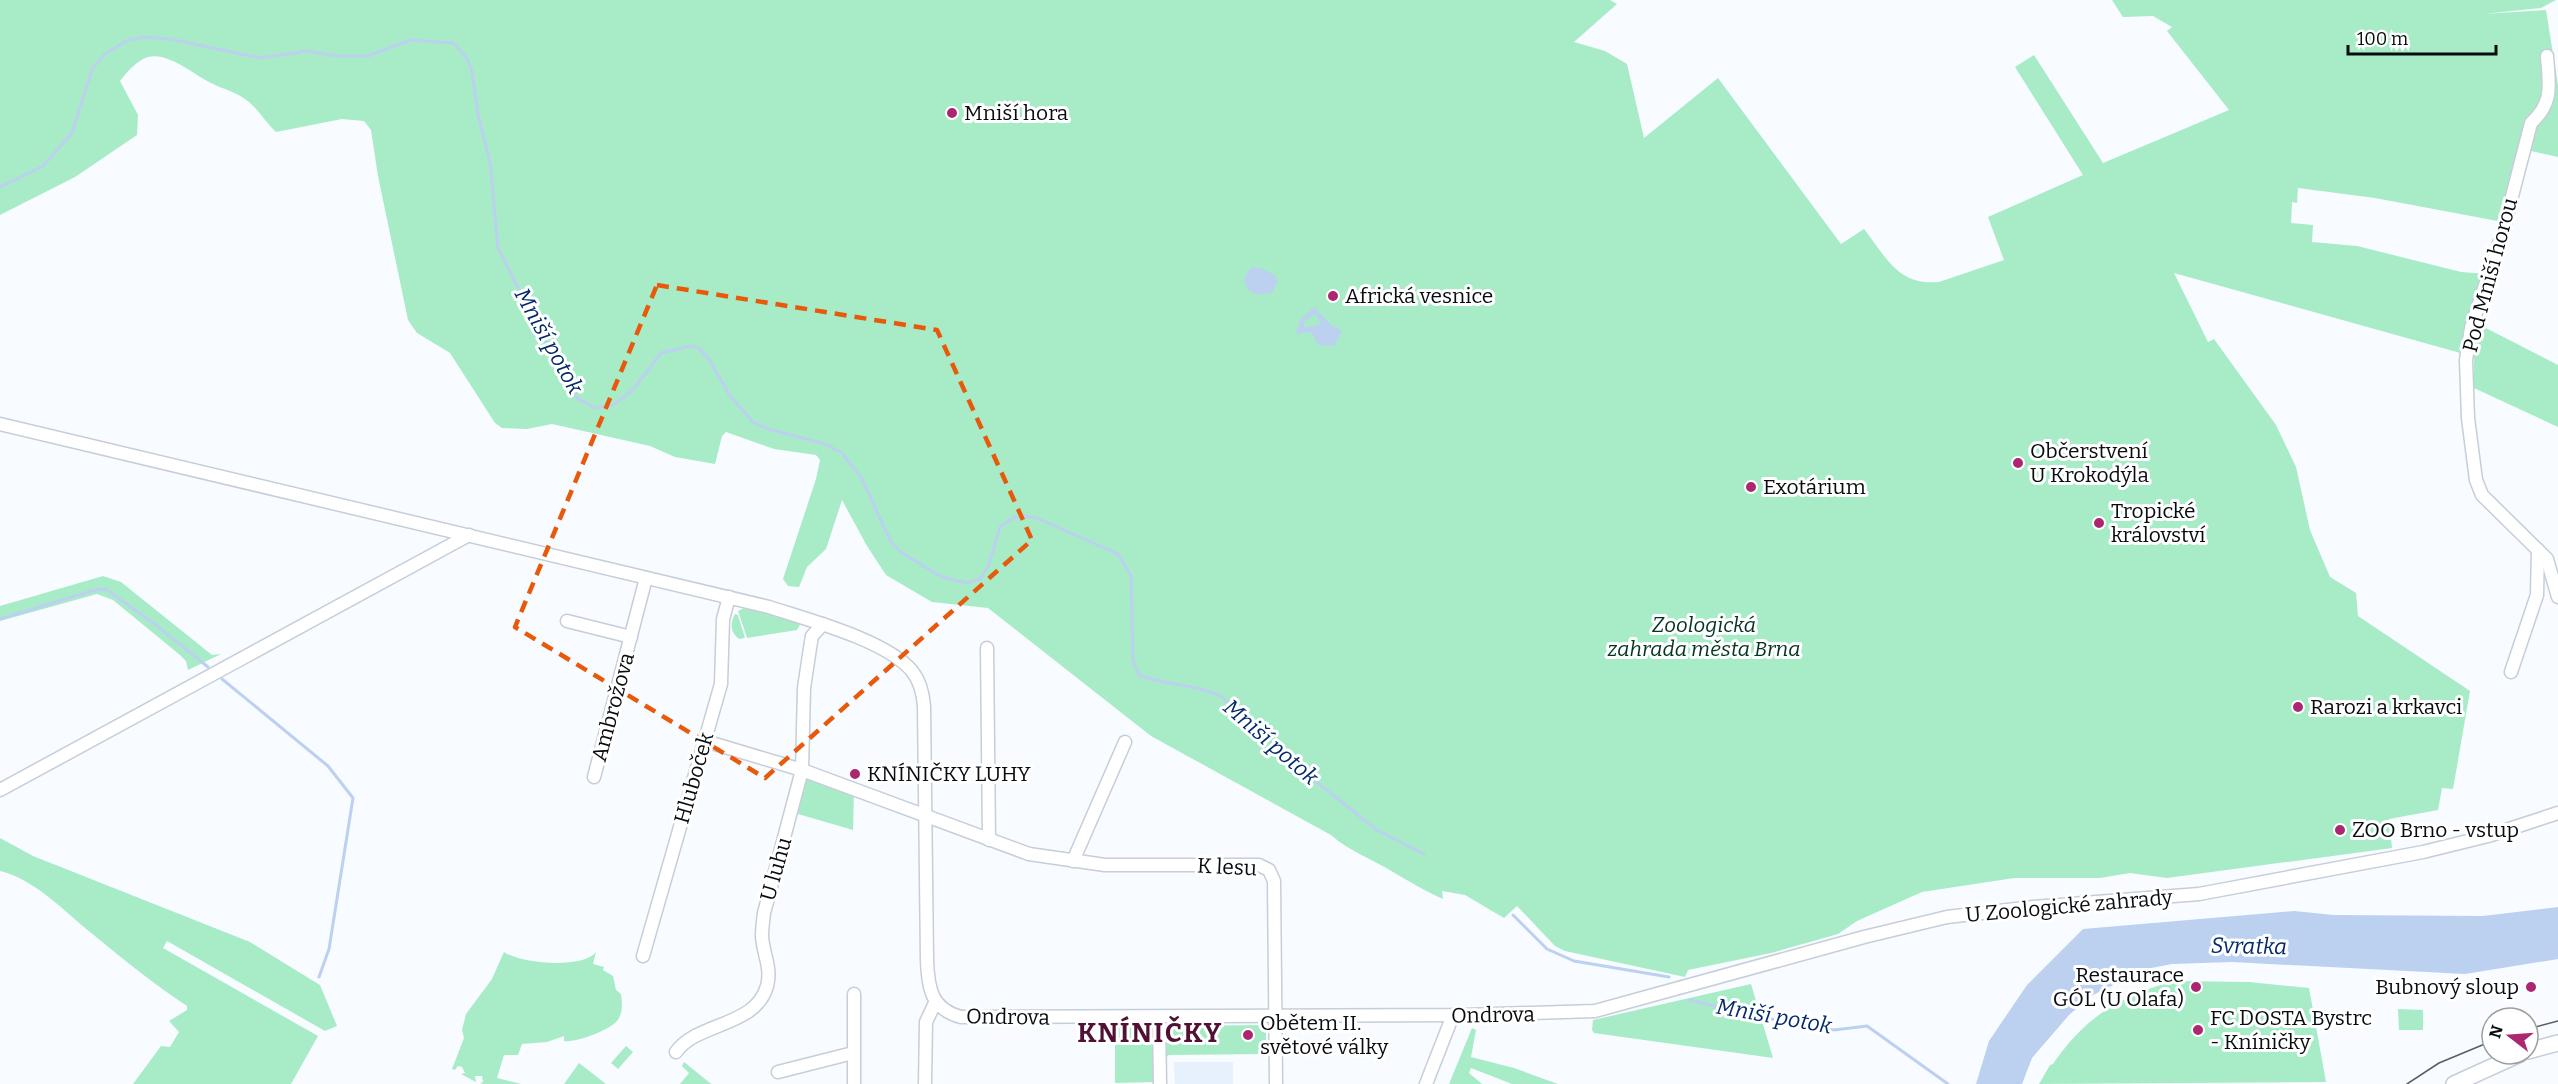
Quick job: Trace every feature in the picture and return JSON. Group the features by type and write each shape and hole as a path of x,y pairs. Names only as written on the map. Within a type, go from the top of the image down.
{"main road":[{"path":"2540,1048 2558,1043"},
{"path":"2454,1084 2494,1066"}],"street":[{"name":"Pod Mniší horou","path":"2547,56 2549,89 2544,111 2531,123 2503,231 2471,328 2466,360 2468,418 2476,480 2482,495 2547,559 2558,597"},
{"name":"Ondrova","path":"0,424 729,597 823,624 888,653 904,663 916,677 924,706 927,960 930,989 935,1003 947,1012 972,1019 1583,1012"},
{"path":"0,790 469,535"},
{"path":"2511,672 2537,595 2538,550"},
{"name":"Ambrožova","path":"594,777 646,578"},
{"name":"Hluboček","path":"643,956 722,684 723,619 729,597"},
{"name":"Ambrožova","path":"567,621 631,637"},
{"name":"U luhu","path":"676,1052 684,1042 751,1010 766,988 769,969 762,937 764,913 802,770 804,688 812,636 823,624"},
{"path":"987,648 989,840"},
{"name":"K lesu","path":"705,741 802,770 926,818 1029,854 1105,865 1259,865 1269,870 1274,881 1276,1084"},
{"path":"1073,861 1125,742"},
{"name":"U Zoologické zahrady","path":"1583,1012 1630,1003 1864,937 1947,917 2033,907 2199,894 2440,848 2558,813"},
{"path":"854,994 854,1084"},
{"path":"925,1084 926,1022 935,1003"},
{"path":"1426,1084 1453,1015"},
{"path":"1159,1018 1160,1084"},
{"path":"778,1072 853,1053"}],"highlighted area":[{"path":"657,285 937,330 1032,540 765,778 515,627"}],"shaded area":[{"path":"1174,1062 1233,1062 1233,1084 1175,1084"}],"green space":[{"name":"Zoologická zahrada města Brna","path":"0,0 1610,0 1617,4 1574,42 1605,51 1627,64 1644,138 1718,78 1841,244 1864,229 1894,268 1913,279 1939,282 2004,260 1988,217 2083,175 2015,67 2034,55 2103,163 2229,110 2167,31 2172,27 2153,16 2123,17 2112,0 2556,0 2541,8 2483,14 2546,10 2558,85 2558,157 2527,150 2503,222 2375,198 2298,188 2297,203 2292,202 2291,223 2313,225 2312,242 2357,246 2461,272 2487,274 2464,354 2174,273 2208,342 2214,339 2276,425 2296,467 2310,530 2330,577 2356,593 2358,616 2470,691 2453,789 2442,788 2438,810 2389,819 2392,848 2167,878 2130,873 2100,878 2014,878 1922,892 1857,921 1838,934 1771,953 1688,970 1685,977 1565,951 1555,946 1517,906 1504,918 1465,895 1442,891 1443,899 1436,896 1151,736 988,608 932,602 886,575 842,500 826,549 807,567 799,587 788,586 783,579 816,479 820,460 816,455 774,449 726,432 722,436 715,464 675,457 650,446 552,424 527,429 502,428 495,423 450,353 417,333 408,320 378,176 371,130 364,121 342,119 276,132 241,96 211,83 173,61 156,56 148,57 136,64 120,81 138,115 137,135 75,177 0,215"},
{"path":"2478,324 2558,365 2558,427 2474,388 2474,351"},
{"path":"103,576 121,582 212,655 221,654 188,670 186,661 180,655 113,600 97,594 0,621 0,606"},
{"path":"746,607 801,623 797,630 747,638 738,611"},
{"path":"735,614 738,615 745,638 739,639 732,630"},
{"path":"806,776 854,791 853,830 798,814"},
{"path":"0,838 33,856 250,942 320,985 337,1026 325,1031 167,941 163,948 318,1036 291,1084 133,1084 161,1046 170,1047 179,1032 169,1021 187,1010 187,1006 162,989 37,888 0,871"},
{"path":"504,952 537,962 566,963 579,961 596,952 593,964 604,967 603,970 613,976 616,990 621,994 622,1009 616,1022 594,1034 570,1041 564,1041 564,1036 547,1042 522,1044 518,1055 504,1055 497,1078 521,1084 483,1084 480,1083 483,1082 482,1076 475,1076 476,1082 461,1074 465,1073 462,1067 452,1069 464,1038 462,1030 466,1014 492,979"},
{"name":"FC DOSTA Bystrc - Kníničky","path":"2174,981 2249,982 2309,988 2326,1082 2039,1084 2050,1065 2091,1021 2120,1001"},
{"path":"1751,984 1773,1058 1594,1033 1592,1030 1593,1020"},
{"path":"2398,1009 2423,1010 2423,1030 2399,1030"},
{"path":"1266,1025 1266,1054 1169,1055 1166,1057 1168,1026"},
{"path":"1115,1026 1153,1026 1155,1082 1115,1083"},
{"path":"1472,1028 1476,1030 1471,1057 1514,1068 1558,1084 1512,1084 1471,1068 1469,1073 1482,1084 1449,1084"},
{"path":"626,1046 633,1052 618,1069 611,1063"},
{"path":"684,1062 712,1084 680,1084 689,1073 682,1066"},
{"path":"579,1063 606,1084 564,1084"}],"water":[{"path":"1251,267 1261,268 1276,276 1277,283 1272,293 1257,295 1247,289 1244,279"},
{"path":"1314,307 1331,325 1342,331 1334,346 1318,345 1311,332 1296,334 1300,320","holes":["1315,314 1320,321 1319,325 1304,327 1304,322"]},
{"name":"Svratka","path":"2558,907 2558,959 2465,974 2232,962 2172,964 2146,969 2091,996 2069,1015 2032,1058 2022,1084 1976,1084 1989,1041 2027,985 2083,929 2294,911 2334,915 2483,916"}],"waterway":[{"name":"Mniší potok","path":"0,187 43,166 72,133 92,69 105,54 128,40 145,37 170,39 260,58 306,51 338,56 368,56 410,40 453,43 467,58 472,72 478,114 490,162 498,248 563,376 578,399 595,408 613,405 632,391 661,353 691,346 699,348 709,359 730,396 753,422 768,429 825,444 842,453 862,479 891,542 902,553 942,577 966,583 980,579 988,567 1000,527 1013,518 1024,516 1037,518 1118,554 1131,576 1133,661 1139,675 1203,690 1222,697 1294,764 1377,830 1424,854"},
{"path":"0,619 98,589 107,590 152,622 208,667"},
{"path":"222,679 328,766 353,798 329,949 319,977"},
{"name":"Mniší potok","path":"1513,915 1547,949 1574,961 1669,977"},
{"name":"Mniší potok","path":"1689,1000 1797,1025 1834,1030 1867,1026 1948,1084"}],"tram line":[{"path":"2540,1026 2558,1021"},
{"path":"2407,1084 2439,1063 2480,1046"}],"place":[{"name":"Mniší hora","path":"952,113"},
{"name":"Africká vesnice","path":"1333,296"},
{"name":"Občerstvení U Krokodýla","path":"2018,463"},
{"name":"Exotárium","path":"1751,487"},
{"name":"Tropické království","path":"2099,523"},
{"name":"Rarozi a krkavci","path":"2298,707"},
{"name":"KNÍNIČKY LUHY","path":"855,774"},
{"name":"ZOO Brno - vstup","path":"2340,830"},
{"name":"Restaurace GÓL (U Olafa)","path":"2196,987"},
{"name":"Bubnový sloup","path":"2531,987"},
{"name":"FC DOSTA Bystrc - Kníničky","path":"2198,1030"},
{"name":"Obětem II. světové války","path":"1248,1035"}],"district":[{"name":"KNÍNIČKY","path":"1150,1033"}]}
